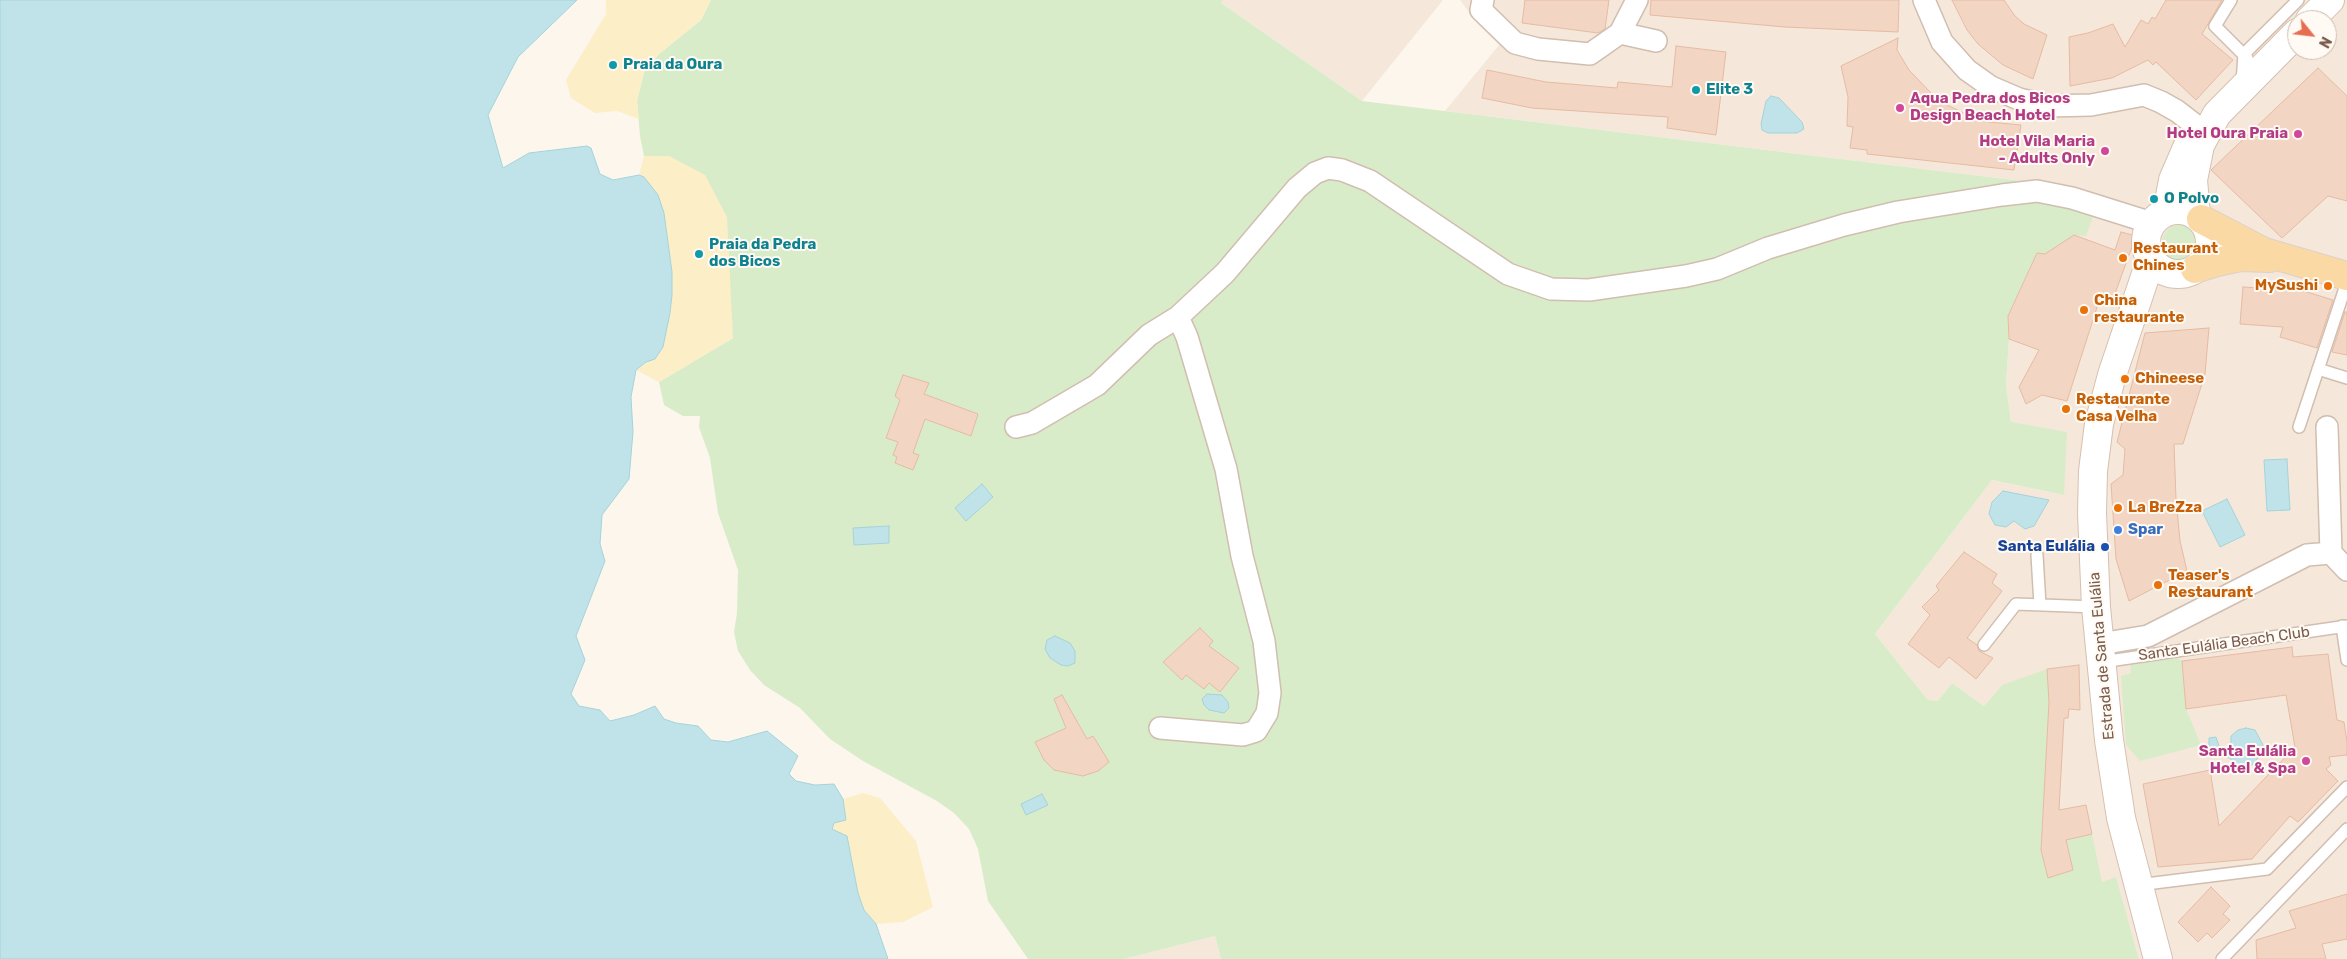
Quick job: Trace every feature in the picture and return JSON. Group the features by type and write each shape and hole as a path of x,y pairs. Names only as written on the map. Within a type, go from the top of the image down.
{"main road":[{"name":"Estrada de Santa Eulália","path":"2198,217 2242,242 2287,260 2347,276"},
{"name":"Estrada de Santa Eulália","path":"2187,272 2240,257 2264,257 2287,260"}],"street":[{"path":"1482,0 1481,10 1516,43 1538,49 1590,54 1620,34 1637,0"},
{"path":"1924,0 1942,42 1968,70 1991,87 2019,99 2048,106 2091,105 2144,95 2177,111 2199,128"},
{"path":"1620,34 1656,41"},
{"path":"1016,428 1032,423 1097,385 1149,336 1178,317 1225,274 1297,188 1315,173 1328,168 1342,170 1370,181 1508,274 1551,288 1589,290 1686,276 1718,269 1768,248 1844,225 1898,212 2002,195 2037,191 2072,198 2139,219 2159,218 2184,151 2199,128 2248,71 2287,41"},
{"path":"2198,217 2193,180 2200,145 2217,114 2248,71"},
{"name":"Estrada de Santa Eulália","path":"2129,323 2142,303 2159,287 2202,263 2210,246 2210,236 2198,217 2182,210 2159,218 2146,242 2151,259 2129,323 2099,424 2093,471 2092,513 2096,607 2110,750 2122,818 2158,959"},
{"path":"2151,259 2163,270 2187,272"},
{"path":"1160,728 1243,735 1256,731 1267,713 1270,693 1264,641 1242,556 1226,469 1187,337 1178,317"},
{"path":"2327,427 2330,553 2347,570"},
{"path":"2101,653 2148,636 2307,555 2330,553"}],"lane":[{"path":"2231,0 2215,26 2248,71 2315,5"},
{"path":"2299,427 2347,282"},
{"path":"2318,369 2347,378"},
{"path":"2037,555 2040,605"},
{"path":"1984,645 2016,604 2096,607"},
{"path":"2344,626 2347,660"},
{"name":"Santa Eulália Beach Club","path":"2101,653 2344,626"},
{"path":"2138,885 2267,869 2347,787"},
{"path":"2222,959 2347,829"}],"shaded area":[{"path":"1223,0 1443,0 1362,101 1221,3"},
{"path":"1460,0 2347,0 2347,959 2139,959 2116,878 2102,882 2073,870 2048,878 2041,850 2045,813 2002,685 1984,706 1952,683 1938,701 1928,700 1875,634 1992,480 2064,495 2011,422 2006,385 2009,339 2008,316 2037,253 2047,184 1445,111 1499,45 1477,23"},
{"path":"1215,936 1221,959 1124,959"}],"green space":[{"path":"711,0 1223,0 1221,3 1362,101 2047,184 2099,200 2086,236 2074,235 2045,254 2037,253 2008,316 2009,339 2006,385 2011,422 2067,432 2064,495 1992,480 1875,634 1928,700 1938,701 1952,683 1984,706 2002,685 2047,669 2049,702 2041,850 2048,877 2073,870 2066,840 2092,834 2102,882 2116,877 2139,959 1221,959 1215,936 1124,959 1028,959 988,901 978,849 969,829 954,813 937,801 863,761 830,739 800,708 764,685 750,670 738,651 734,632 737,613 738,570 718,513 710,458 699,427 700,416 683,416 664,405 659,382 733,338 669,156 644,156 637,101 644,72 659,54 701,20"},
{"path":"2180,225 2193,230 2198,243 2193,256 2180,261 2167,256 2162,243 2167,230"},
{"path":"2177,658 2182,661 2186,709 2201,745 2140,761 2126,745 2121,676 2131,673 2130,665"}],"sand":[{"name":"Praia da Oura","path":"606,0 711,0 701,20 659,54 644,72 637,101 639,119 617,111 595,113 571,98 566,80 606,14"},
{"name":"Praia da Pedra dos Bicos","path":"644,156 669,156 705,175 727,217 733,338 659,382 636,370 646,362 655,359 663,347 672,295 672,272 664,213 644,177 639,175"},
{"path":"863,793 880,798 916,841 933,907 903,922 876,924 864,910 858,893 847,836 832,829 834,823 846,820 843,799"}],"water":[{"path":"0,0 577,0 518,57 488,115 503,168 529,153 587,146 591,148 600,174 613,180 639,175 644,177 658,195 664,213 672,272 672,295 663,347 655,359 646,362 636,370 631,397 633,432 629,479 602,515 600,544 605,561 576,636 585,660 571,694 579,706 600,710 610,721 634,715 655,706 664,719 698,726 711,740 728,742 767,731 798,756 789,774 796,781 815,785 834,784 843,799 846,820 834,823 832,829 847,836 858,893 864,910 876,924 888,959 0,959"},
{"path":"1771,96 1779,98 1802,122 1804,129 1797,133 1768,133 1762,130 1761,124 1766,101"},
{"path":"2287,459 2290,510 2267,511 2264,460"},
{"path":"982,484 993,497 966,521 955,508"},
{"path":"2003,491 2049,500 2034,526 2025,529 2014,521 2006,527 1995,525 1989,514 1992,502"},
{"path":"2227,499 2245,535 2220,547 2202,511"},
{"path":"889,526 889,543 854,545 853,528"},
{"path":"1055,636 1070,643 1075,651 1075,663 1068,666 1061,665 1050,658 1045,649 1047,640"},
{"path":"1207,694 1222,695 1228,702 1229,708 1224,713 1209,710 1204,705 1202,699"},
{"path":"2246,728 2255,730 2263,745 2258,758 2247,769 2237,769 2230,758 2214,756 2209,749 2209,738 2216,737 2219,746 2224,750 2231,751 2231,736 2238,730"},
{"path":"1042,794 1048,805 1026,815 1021,804"}],"building":[{"path":"1525,0 1609,0 1605,29 1598,33 1522,23"},
{"path":"1651,0 1899,0 1898,32 1785,27 1650,15"},
{"path":"1952,0 2004,0 2015,16 2024,24 2047,35 2033,79 2003,65 1978,44 1967,30"},
{"path":"2166,0 2222,0 2202,34 2233,60 2196,100 2156,62 2153,65 2148,60 2112,78 2070,86 2069,37 2088,33 2113,24 2125,47 2141,20 2148,24 2152,17 2155,19"},
{"name":"Aqua Pedra dos Bicos Design Beach Hotel","path":"1898,38 1897,50 1909,70 1932,94 1945,104 1974,118 1989,122 2021,125 2014,170 1867,154 1867,150 1850,148 1853,127 1847,126 1848,97 1841,66"},
{"path":"1676,46 1726,52 1716,135 1667,128 1668,117 1532,108 1482,98 1487,70 1546,82 1617,88 1618,82 1672,87"},
{"name":"Hotel Oura Praia","path":"2318,68 2347,96 2347,201 2328,196 2282,238 2211,170"},
{"path":"2121,232 2136,236 2113,299 2101,295 2067,401 2042,395 2026,404 2019,387 2039,350 2009,339 2008,316 2037,253 2045,254 2074,235 2115,250"},
{"path":"2243,287 2293,290 2294,288 2333,300 2317,348 2280,337 2283,327 2240,324"},
{"path":"2345,312 2347,312 2347,355 2332,352"},
{"path":"2209,328 2205,374 2183,444 2174,444 2180,541 2187,571 2129,601 2116,559 2111,484 2123,475 2125,449 2117,442 2145,333"},
{"path":"903,375 929,383 924,394 978,414 971,436 925,419 913,453 919,455 913,470 895,463 897,457 893,455 898,442 886,438 900,400 895,396"},
{"path":"1964,552 1997,574 1992,583 2002,591 1967,638 1977,645 1979,651 1993,658 1976,679 1949,657 1939,668 1908,644 1930,615 1922,607 1939,590 1936,586"},
{"path":"1200,628 1213,641 1209,646 1239,668 1220,692 1209,683 1204,689 1186,675 1182,680 1163,662"},
{"name":"Santa Eulália Hotel & Spa","path":"2292,647 2293,657 2328,654 2337,720 2344,722 2347,742 2347,755 2329,757 2331,765 2326,769 2338,781 2298,822 2290,816 2252,859 2158,867 2143,784 2210,770 2219,826 2295,747 2286,695 2186,709 2182,661"},
{"path":"2079,665 2080,710 2069,709 2068,718 2064,718 2059,810 2086,805 2092,834 2066,840 2073,870 2048,878 2041,850 2049,702 2047,669"},
{"path":"1062,695 1087,739 1093,736 1109,762 1098,771 1083,776 1054,770 1044,760 1035,742 1066,728 1054,699"},
{"path":"2211,887 2230,906 2223,914 2230,920 2212,938 2207,933 2198,942 2178,922"},
{"path":"2347,894 2347,939 2322,944 2326,959 2257,959 2256,940 2296,928 2289,911"}],"place":[{"name":"Praia da Oura","path":"613,65"},
{"name":"Elite 3","path":"1696,90"},
{"name":"Aqua Pedra dos Bicos Design Beach Hotel","path":"1900,108"},
{"name":"Hotel Oura Praia","path":"2298,134"},
{"name":"Hotel Vila Maria - Adults Only","path":"2105,151"},
{"name":"O Polvo","path":"2154,199"},
{"name":"Praia da Pedra dos Bicos","path":"699,254"},
{"name":"Restaurant Chines","path":"2123,258"},
{"name":"MySushi","path":"2328,286"},
{"name":"China restaurante","path":"2084,310"},
{"name":"Chineese","path":"2125,379"},
{"name":"Restaurante Casa Velha","path":"2066,409"},
{"name":"La BreZza","path":"2118,508"},
{"name":"Spar","path":"2118,530"},
{"name":"Santa Eulália","path":"2105,547"},
{"name":"Teaser's Restaurant","path":"2158,585"},
{"name":"Santa Eulália Hotel & Spa","path":"2306,761"}]}
